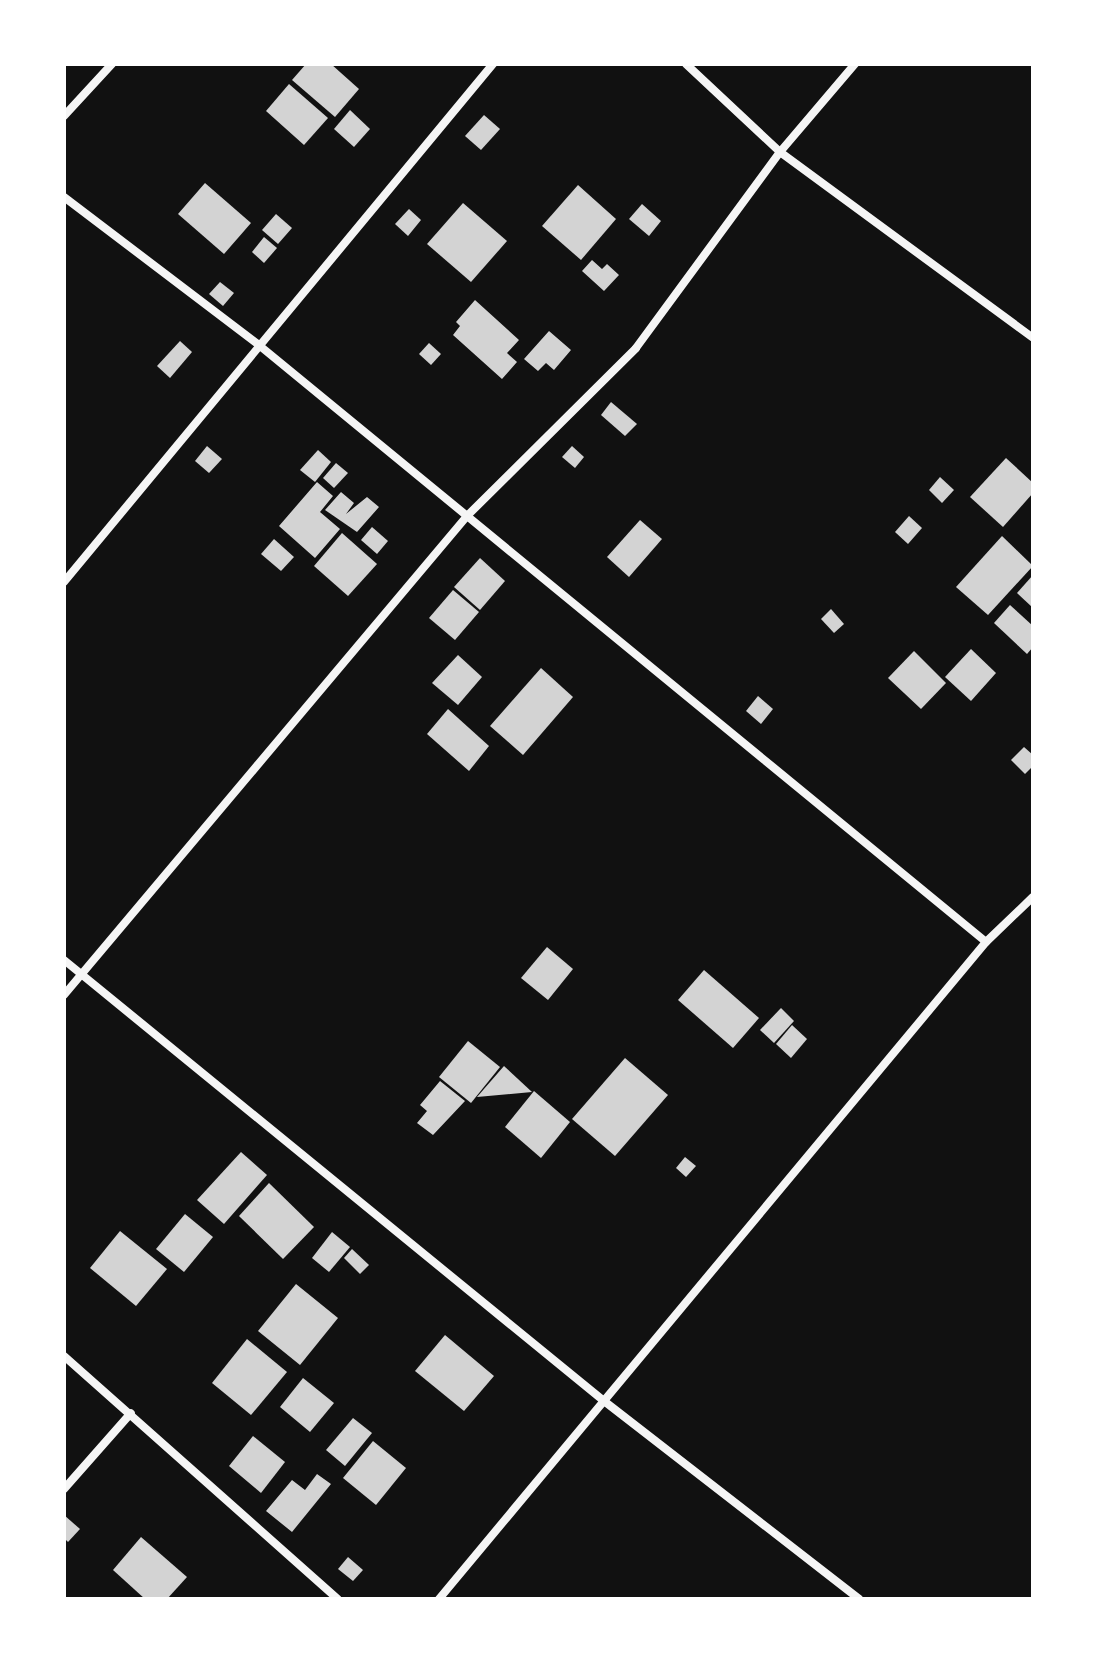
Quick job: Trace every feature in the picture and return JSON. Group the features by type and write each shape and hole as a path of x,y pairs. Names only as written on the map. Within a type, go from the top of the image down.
{"street":[{"path":"64,116 112,64"},
{"path":"64,582 493,64"},
{"path":"686,64 780,152 1033,338"},
{"path":"64,995 467,516 636,348 780,152 855,64"},
{"path":"64,197 260,346 986,942"},
{"path":"439,1599 986,942 1033,897"},
{"path":"64,960 604,1401 859,1599"},
{"path":"64,1356 338,1599"},
{"path":"64,1489 131,1413"}],"building":[{"path":"306,64 331,64 359,89 335,117 292,80"},
{"path":"289,84 328,118 304,145 266,111"},
{"path":"350,110 370,129 354,147 334,129"},
{"path":"484,115 500,129 481,150 465,136"},
{"path":"205,183 251,223 224,254 178,214"},
{"path":"578,185 616,219 581,260 542,226"},
{"path":"463,203 507,241 471,282 427,244"},
{"path":"642,204 661,221 649,236 629,219"},
{"path":"409,209 421,220 408,236 395,224"},
{"path":"276,214 292,228 278,244 262,230"},
{"path":"264,237 277,248 264,263 252,252"},
{"path":"592,260 602,269 607,264 619,275 604,291 582,271"},
{"path":"220,282 234,293 223,306 209,294"},
{"path":"475,300 519,340 507,353 517,362 502,379 453,335 460,326 456,322"},
{"path":"549,331 571,350 554,370 546,363 538,371 524,359"},
{"path":"180,341 192,352 170,378 157,366"},
{"path":"429,343 441,354 431,365 419,354"},
{"path":"611,402 637,424 625,436 601,415"},
{"path":"207,446 222,459 209,473 195,461"},
{"path":"572,446 584,457 575,468 562,457"},
{"path":"318,450 331,462 315,482 300,470"},
{"path":"1006,458 1033,483 1033,493 1003,527 970,497"},
{"path":"336,463 348,473 334,488 323,478"},
{"path":"940,477 954,490 942,503 929,490"},
{"path":"317,482 333,496 320,512 340,529 315,558 279,526"},
{"path":"341,492 354,503 346,514 367,497 379,507 357,532 325,510"},
{"path":"909,516 922,528 908,544 895,532"},
{"path":"640,520 662,539 629,577 607,557"},
{"path":"372,527 388,541 377,554 361,540"},
{"path":"342,533 377,564 348,596 314,566"},
{"path":"1002,536 1033,566 988,615 956,587"},
{"path":"274,539 294,557 281,571 261,554"},
{"path":"480,558 505,581 480,610 454,587"},
{"path":"1033,575 1033,608 1017,593"},
{"path":"453,590 479,612 455,640 429,618"},
{"path":"1010,605 1033,626 1033,647 1027,654 994,623"},
{"path":"831,609 844,624 834,633 821,619"},
{"path":"971,649 996,673 971,701 945,677"},
{"path":"914,651 946,683 921,709 888,678"},
{"path":"458,655 482,677 458,705 432,683"},
{"path":"541,668 573,697 523,755 490,726"},
{"path":"758,696 773,709 761,724 746,711"},
{"path":"448,709 489,746 469,771 427,734"},
{"path":"1024,747 1033,755 1033,766 1025,774 1011,760"},
{"path":"547,947 573,969 548,1000 521,978"},
{"path":"704,970 759,1018 733,1048 678,1000"},
{"path":"781,1008 794,1021 774,1043 760,1030"},
{"path":"792,1025 807,1039 791,1058 776,1044"},
{"path":"468,1041 500,1067 471,1103 439,1077"},
{"path":"625,1058 668,1095 615,1156 572,1119"},
{"path":"504,1066 532,1092 477,1097"},
{"path":"440,1081 465,1101 433,1135 417,1123 427,1111 420,1105"},
{"path":"534,1091 570,1122 541,1158 505,1127"},
{"path":"241,1152 267,1175 224,1224 197,1200"},
{"path":"685,1157 696,1166 686,1177 676,1168"},
{"path":"269,1183 314,1227 283,1259 239,1216"},
{"path":"185,1214 213,1237 184,1272 156,1249"},
{"path":"120,1231 167,1269 136,1306 90,1268"},
{"path":"332,1232 350,1247 329,1272 312,1258"},
{"path":"352,1249 369,1265 360,1274 344,1258"},
{"path":"296,1284 338,1318 300,1365 258,1331"},
{"path":"445,1335 494,1376 464,1411 415,1371"},
{"path":"247,1339 287,1372 251,1415 212,1383"},
{"path":"303,1378 334,1403 310,1432 280,1407"},
{"path":"353,1418 372,1433 345,1466 326,1450"},
{"path":"253,1436 285,1462 261,1493 229,1466"},
{"path":"373,1441 406,1468 376,1505 343,1478"},
{"path":"317,1474 331,1484 292,1532 266,1511 292,1480 305,1490"},
{"path":"64,1515 80,1529 68,1542 64,1538"},
{"path":"141,1537 187,1577 167,1599 145,1599 113,1570"},
{"path":"348,1557 363,1570 353,1581 338,1569"}]}
